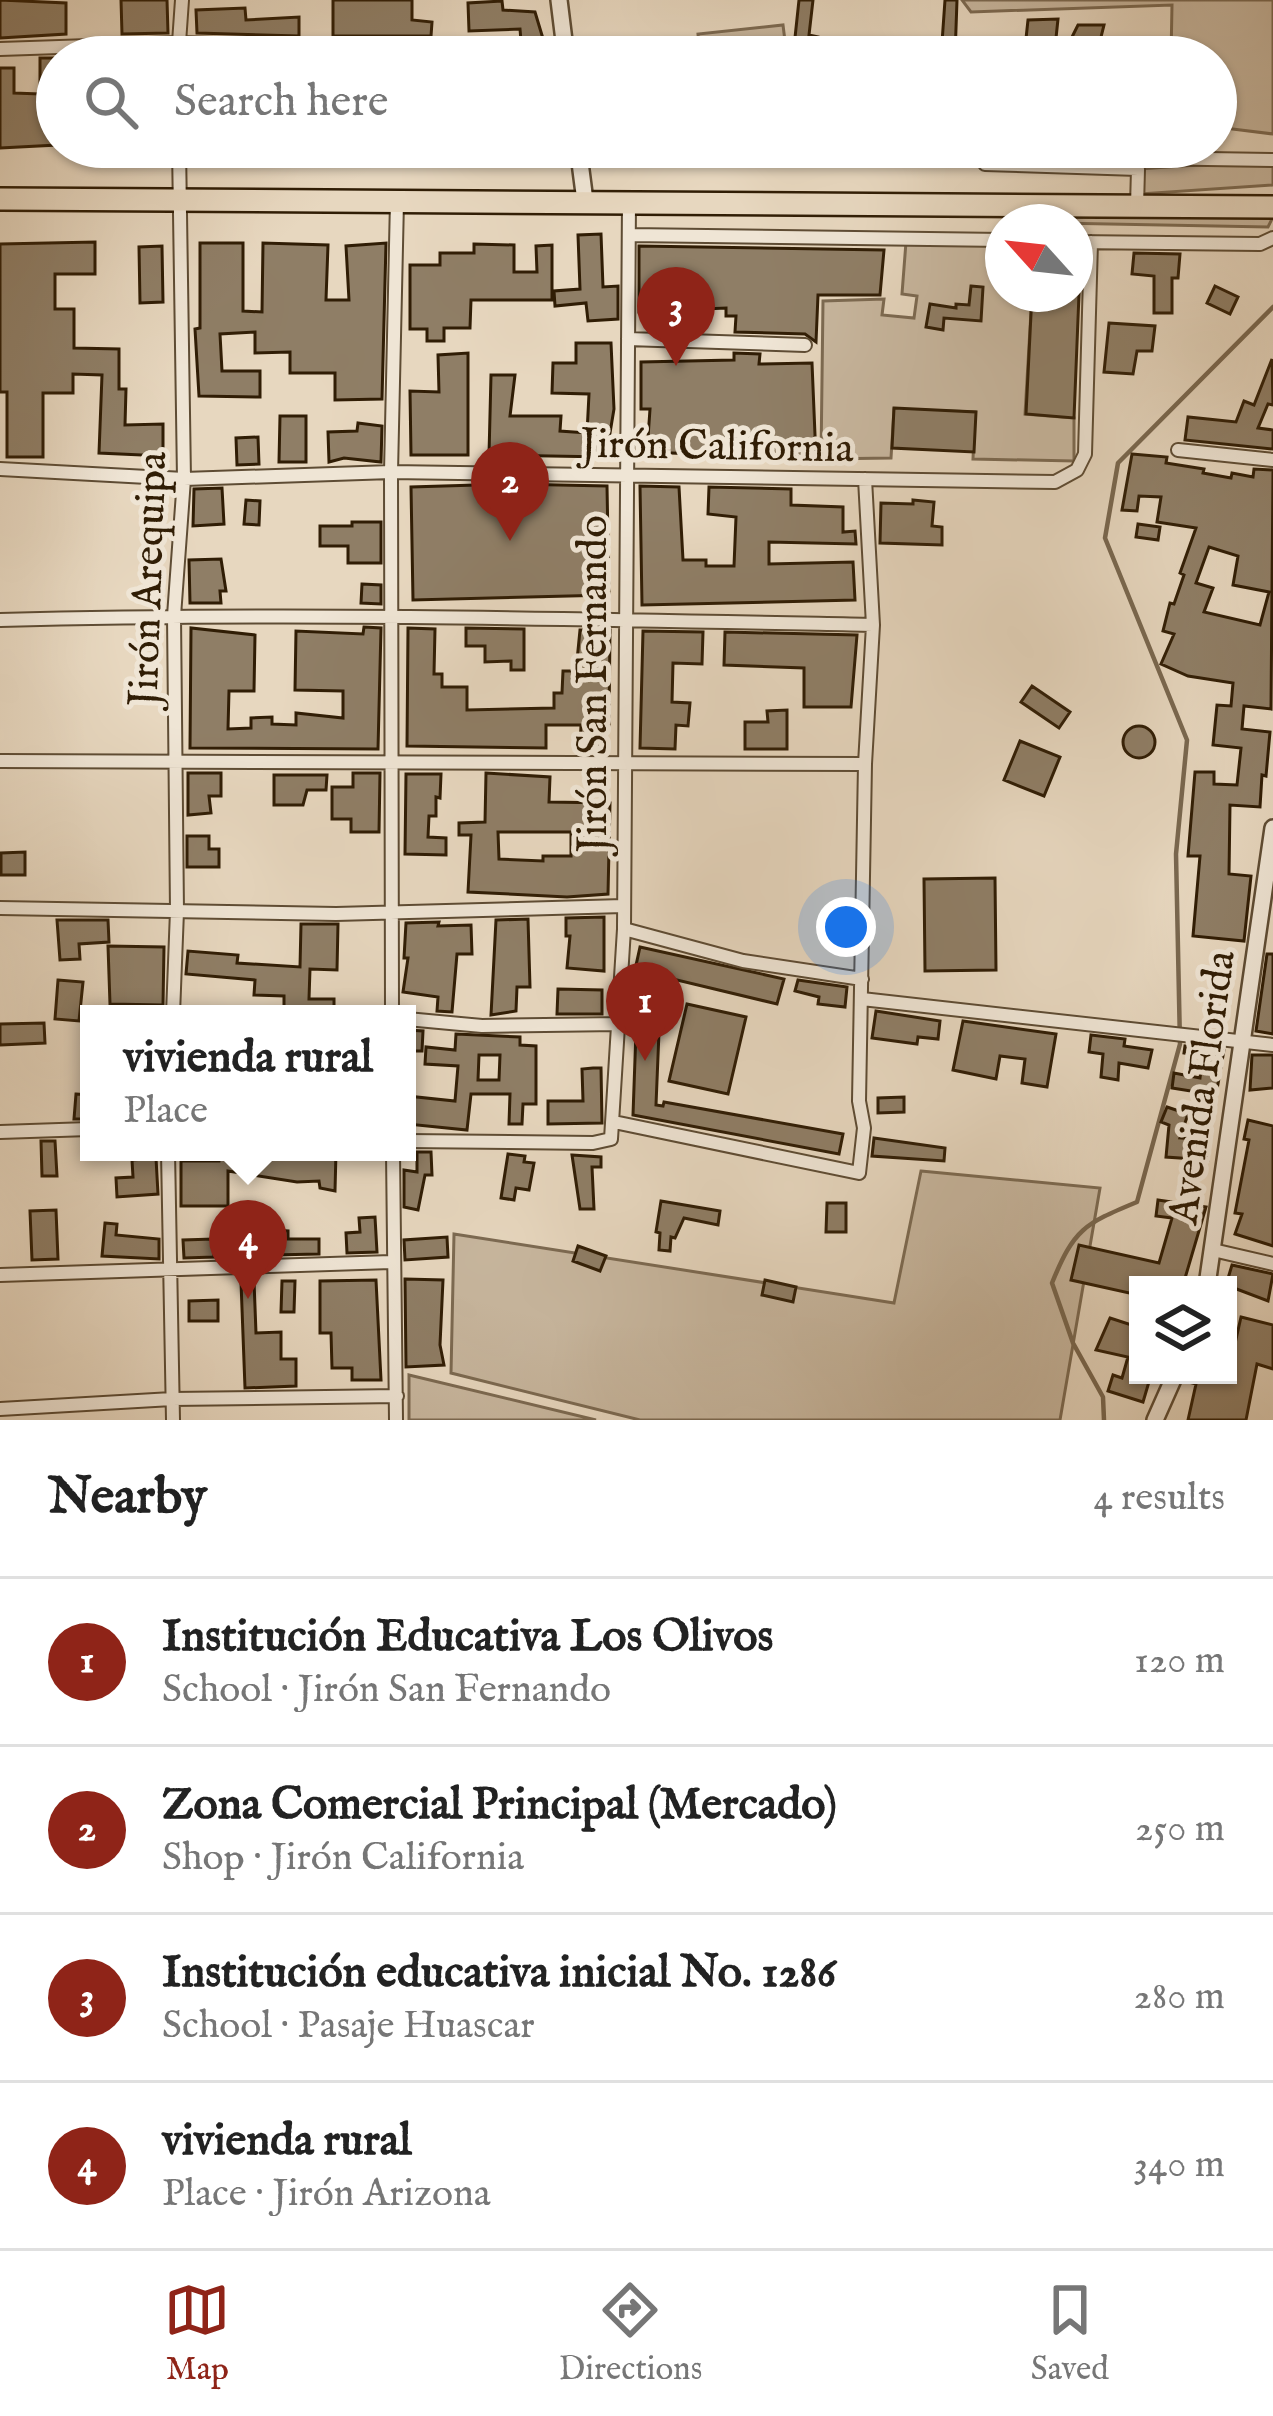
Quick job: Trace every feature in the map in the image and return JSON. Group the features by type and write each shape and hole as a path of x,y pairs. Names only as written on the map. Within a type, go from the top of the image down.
{"highway":[{"path":"0,200 1273,207"}],"street":[{"path":"179,36 182,0"},
{"path":"559,0 564,36"},
{"path":"0,49 36,50"},
{"path":"1237,159 1273,160"},
{"name":"Jirón Arequipa","path":"173,1005 174,616 184,479 181,168"},
{"path":"581,168 585,201"},
{"path":"1107,168 1138,169 1137,206"},
{"path":"392,1005 391,472 397,200"},
{"name":"Jirón San Fernando","path":"416,1141 593,1143 611,1139 624,929 628,201"},
{"path":"630,235 985,241"},
{"path":"1093,242 1261,244 1273,238"},
{"name":"Jirón California","path":"0,469 184,479 391,472 1055,482 1072,474 1085,454 1090,312"},
{"path":"628,339 806,345"},
{"path":"1178,450 1273,460"},
{"path":"614,1122 859,1173 864,1128 859,1101 865,764 873,625 865,479"},
{"path":"0,620 394,616 873,625"},
{"path":"0,761 865,764"},
{"name":"Avenida Florida","path":"1209,1276 1273,828"},
{"path":"0,908 336,914 623,906"},
{"path":"624,929 721,957 862,979"},
{"path":"862,999 1273,1045"},
{"path":"416,1020 482,1026 618,1024"},
{"path":"0,1132 80,1130"},
{"path":"168,1161 173,1420"},
{"path":"392,1161 396,1420"},
{"path":"1214,1250 1273,1264"},
{"path":"0,1275 392,1262"},
{"path":"1155,1420 1170,1384"},
{"path":"0,1409 172,1399 397,1396"}],"shaded area":[{"path":"962,0 1273,0 1273,134 1237,130 1237,36 1171,36 1172,5 971,12"},
{"path":"783,25 784,36 698,36"},
{"path":"1273,160 1273,185 1140,194 1138,169 1237,168 1237,162"},
{"path":"1093,215 1273,217 1268,227 1093,224"},
{"path":"906,242 985,245 985,312 1031,312 1025,414 1074,418 1074,461 973,459 975,412 894,409 891,458 821,459 823,301 884,299 882,315 914,318 917,296 902,294"},
{"path":"921,1171 1100,1188 1060,1420 640,1420 451,1373 454,1234 894,1303"},
{"path":"409,1375 596,1420 409,1420"}],"building":[{"path":"0,0 66,3 66,34 0,38"},
{"path":"121,0 167,0 168,33 122,34"},
{"path":"333,0 412,0 412,20 432,22 431,36 333,36"},
{"path":"799,0 813,0 809,35 814,36 795,36"},
{"path":"945,0 957,0 956,36 942,36"},
{"path":"502,1 503,10 535,12 542,36 521,36 520,29 469,31 468,3"},
{"path":"245,8 246,20 299,17 299,36 197,33 196,10"},
{"path":"1058,19 1056,36 1026,36 1028,20"},
{"path":"1078,25 1104,25 1101,36 1072,36"},
{"path":"0,68 14,68 14,93 36,94 36,146 0,148"},
{"path":"601,234 603,287 618,286 618,319 588,321 586,303 555,306 554,291 580,289 578,235"},
{"path":"95,242 95,274 55,274 55,309 74,309 74,348 119,349 119,389 126,389 125,425 163,424 163,456 99,453 102,375 73,374 73,393 43,393 43,457 7,457 7,392 0,392 0,244"},
{"path":"200,243 243,243 243,311 262,312 263,243 328,245 326,300 349,300 346,246 386,243 382,399 335,400 335,373 290,373 290,352 255,353 255,332 220,334 222,371 260,371 260,397 199,396 195,329 200,328"},
{"path":"474,244 514,245 514,272 537,272 536,246 552,245 552,300 471,300 470,328 444,328 444,341 427,341 427,329 410,329 410,265 440,265 440,253 474,253"},
{"path":"162,246 163,302 140,303 139,247"},
{"path":"639,246 884,250 880,295 818,295 816,342 805,334 735,332 736,316 726,316 726,308 704,309 703,316 692,315 691,331 679,330 680,312 639,312"},
{"path":"1134,253 1180,254 1178,278 1172,278 1172,313 1154,313 1154,276 1132,274"},
{"path":"971,286 983,287 981,321 944,318 943,330 926,327 930,304 969,305"},
{"path":"1215,286 1238,297 1230,314 1207,303"},
{"path":"1031,312 1078,312 1074,418 1026,414"},
{"path":"1109,323 1155,326 1152,351 1137,351 1133,374 1104,372"},
{"path":"576,343 611,343 614,409 606,457 489,455 491,375 515,375 510,416 561,416 560,431 587,433 589,394 552,393 553,363 576,363"},
{"path":"468,353 468,455 411,455 410,391 439,392 438,355"},
{"path":"734,353 760,354 759,364 812,363 816,459 647,452 650,409 641,409 641,362 734,360"},
{"path":"1272,359 1273,405 1268,404 1258,428 1273,430 1273,449 1185,440 1188,417 1236,422 1244,401 1254,405"},
{"path":"894,408 976,412 974,452 892,448"},
{"path":"280,416 306,416 306,462 279,462"},
{"path":"358,423 382,426 381,462 344,458 329,462 328,432 357,431"},
{"path":"258,437 259,464 237,465 236,438"},
{"path":"1132,454 1167,457 1166,463 1231,478 1232,473 1253,477 1254,469 1273,470 1271,709 1244,706 1242,729 1270,732 1266,776 1262,775 1260,807 1230,805 1229,874 1251,876 1244,941 1193,936 1200,856 1188,856 1195,772 1214,772 1214,784 1237,785 1241,748 1213,745 1217,705 1231,706 1233,683 1188,676 1161,664 1174,634 1163,631 1170,603 1174,604 1196,528 1157,522 1161,497 1139,496 1137,511 1122,510","holes":["1209,547 1238,556 1233,585 1269,592 1260,625 1204,612 1213,588 1196,583"]},
{"path":"607,486 609,595 413,600 411,487"},
{"path":"640,486 679,487 683,560 706,560 706,566 734,566 736,517 708,514 709,487 791,489 791,505 843,507 843,532 855,531 856,544 769,542 769,564 853,562 855,600 642,605"},
{"path":"222,488 224,524 193,526 194,489"},
{"path":"246,500 260,501 259,525 244,524"},
{"path":"913,500 934,502 932,526 942,527 942,545 880,543 881,503 913,504"},
{"path":"352,522 381,522 381,563 348,563 348,546 320,546 320,526 352,526"},
{"path":"1138,524 1160,527 1158,540 1136,537"},
{"path":"221,559 226,591 220,591 221,603 190,603 189,560"},
{"path":"362,584 381,585 381,604 361,603"},
{"path":"364,627 381,628 378,749 190,748 191,628 255,635 254,691 229,691 228,729 251,728 251,718 272,717 272,724 296,725 296,713 343,718 343,691 295,690 296,631 363,634"},
{"path":"408,628 435,629 434,674 442,674 442,687 467,687 467,710 554,708 554,693 562,693 563,671 576,671 580,630 610,630 609,725 604,725 604,748 580,747 581,725 546,725 546,748 407,746"},
{"path":"466,628 524,629 524,670 511,670 511,661 485,662 485,646 466,646"},
{"path":"643,631 703,632 702,664 673,663 672,702 690,703 688,726 676,725 675,749 640,748"},
{"path":"725,632 857,635 851,707 804,707 804,668 724,665"},
{"path":"1032,686 1070,712 1059,728 1021,702"},
{"path":"787,710 787,749 745,749 745,722 768,722 767,711"},
{"path":"1139,726 1150,731 1155,742 1150,753 1139,758 1128,753 1123,742 1128,731"},
{"path":"1020,741 1060,757 1044,796 1004,780"},
{"path":"188,773 221,773 221,796 209,796 211,813 188,815"},
{"path":"353,773 380,773 379,832 351,832 351,819 332,819 332,787 353,787"},
{"path":"486,773 550,777 549,802 610,803 608,894 468,892 471,835 459,835 459,823 485,822","holes":["498,832 571,832 571,856 543,856 543,861 499,859"]},
{"path":"406,774 441,774 440,798 436,797 436,816 429,816 428,837 446,838 446,855 405,854"},
{"path":"274,775 327,775 326,790 307,790 303,805 274,805"},
{"path":"187,836 209,836 209,849 219,849 219,867 187,867"},
{"path":"25,852 25,875 1,875 1,853"},
{"path":"995,878 996,970 925,971 924,879"},
{"path":"604,917 604,971 567,968 570,936 566,936 566,918"},
{"path":"528,919 530,987 517,987 516,1011 491,1015 496,920"},
{"path":"57,920 108,920 109,942 79,944 80,959 60,960"},
{"path":"439,922 438,926 471,925 472,954 457,954 452,1012 437,1011 438,997 403,992 406,923"},
{"path":"301,924 338,924 337,970 310,969 309,999 334,999 334,1005 284,1005 284,996 254,995 255,980 186,974 188,951 238,955 237,963 300,967"},
{"path":"108,946 164,947 163,1005 110,1004"},
{"path":"640,947 784,979 777,1004 635,970"},
{"path":"1267,954 1273,954 1273,1034 1256,1031"},
{"path":"58,980 83,982 79,1021 55,1019"},
{"path":"798,980 847,987 845,1007 818,1004 819,997 795,991"},
{"path":"558,989 602,990 602,1014 557,1014"},
{"path":"687,1004 746,1017 728,1094 669,1081"},
{"path":"876,1011 940,1021 938,1039 918,1037 917,1044 872,1038"},
{"path":"963,1021 1056,1034 1047,1087 1022,1083 1025,1059 1000,1056 996,1079 953,1070"},
{"path":"44,1023 45,1043 0,1045 0,1024"},
{"path":"416,1031 423,1031 422,1051 416,1051"},
{"path":"636,1031 659,1032 656,1105 664,1102 843,1134 839,1154 633,1115"},
{"path":"456,1034 520,1037 520,1045 536,1046 536,1104 523,1104 522,1124 509,1124 510,1094 471,1094 467,1130 416,1125 416,1097 455,1101 458,1066 425,1064 426,1047 455,1050","holes":["479,1055 500,1055 499,1080 478,1080"]},
{"path":"1091,1035 1125,1039 1124,1046 1152,1050 1148,1068 1119,1063 1118,1080 1101,1077 1103,1054 1089,1052"},
{"path":"1185,1046 1224,1050 1216,1095 1172,1088 1174,1073 1200,1078 1203,1056 1184,1053"},
{"path":"1252,1055 1273,1055 1273,1088 1250,1090"},
{"path":"601,1068 602,1123 548,1124 548,1101 583,1101 582,1069"},
{"path":"76,1094 80,1094 80,1119 74,1119"},
{"path":"904,1097 904,1112 878,1113 878,1098"},
{"path":"1167,1107 1188,1114 1180,1138 1210,1140 1208,1160 1166,1157 1169,1125 1161,1122"},
{"path":"1248,1120 1273,1126 1273,1246 1235,1234 1242,1214 1235,1213 1249,1140 1244,1139"},
{"path":"874,1138 945,1148 944,1161 872,1156"},
{"path":"41,1141 55,1141 57,1176 42,1176"},
{"path":"417,1152 431,1152 432,1175 425,1175 418,1210 404,1207 404,1170 417,1172"},
{"path":"508,1154 525,1156 524,1162 534,1163 529,1190 516,1188 514,1200 501,1198"},
{"path":"572,1155 601,1157 601,1167 592,1167 594,1209 580,1209"},
{"path":"132,1161 156,1161 158,1194 117,1197 116,1178 133,1177"},
{"path":"181,1161 336,1161 335,1191 320,1188 319,1181 228,1171 228,1206 181,1206"},
{"path":"1158,1200 1206,1207 1186,1276 1129,1276 1129,1293 1071,1280 1079,1245 1159,1263 1172,1218 1156,1216"},
{"path":"661,1201 720,1211 718,1225 684,1218 675,1238 671,1237 670,1251 659,1250 660,1233 656,1232"},
{"path":"827,1203 846,1203 846,1232 826,1232"},
{"path":"56,1210 58,1259 32,1260 30,1211"},
{"path":"375,1217 377,1252 347,1253 346,1233 360,1232 359,1218"},
{"path":"105,1223 117,1224 116,1235 159,1239 159,1259 102,1256"},
{"path":"272,1230 288,1231 288,1239 319,1239 319,1254 271,1255"},
{"path":"447,1237 448,1257 405,1260 404,1240"},
{"path":"213,1239 214,1257 184,1258 183,1240"},
{"path":"578,1246 606,1256 600,1271 573,1261"},
{"path":"1232,1265 1273,1274 1268,1301 1237,1289 1237,1276 1229,1276"},
{"path":"405,1279 443,1280 440,1345 444,1365 406,1367"},
{"path":"376,1280 381,1380 352,1380 352,1368 332,1368 331,1333 320,1333 320,1281"},
{"path":"765,1280 796,1287 793,1302 762,1295"},
{"path":"254,1281 256,1333 281,1332 281,1359 296,1359 296,1386 245,1388 241,1282"},
{"path":"282,1281 295,1281 294,1312 281,1312"},
{"path":"218,1300 218,1321 189,1321 189,1301"},
{"path":"1241,1317 1273,1325 1273,1369 1257,1364 1246,1420 1188,1420 1196,1384 1237,1384"},
{"path":"1110,1318 1129,1324 1129,1384 1148,1384 1143,1402 1108,1391 1113,1375 1122,1378 1128,1357 1096,1350"}],"waterway":[{"path":"1104,1420 1103,1397 1073,1343 1052,1283 1083,1230 1137,1202 1180,1044 1176,854 1187,740 1105,538 1118,463 1273,307"}],"place":[{"name":"Institución educativa inicial No. 1286","path":"676,366"},
{"name":"Zona Comercial Principal (Mercado)","path":"510,541"},
{"name":"Institución Educativa Los Olivos","path":"645,1061"},
{"name":"vivienda rural","path":"248,1299"}]}
